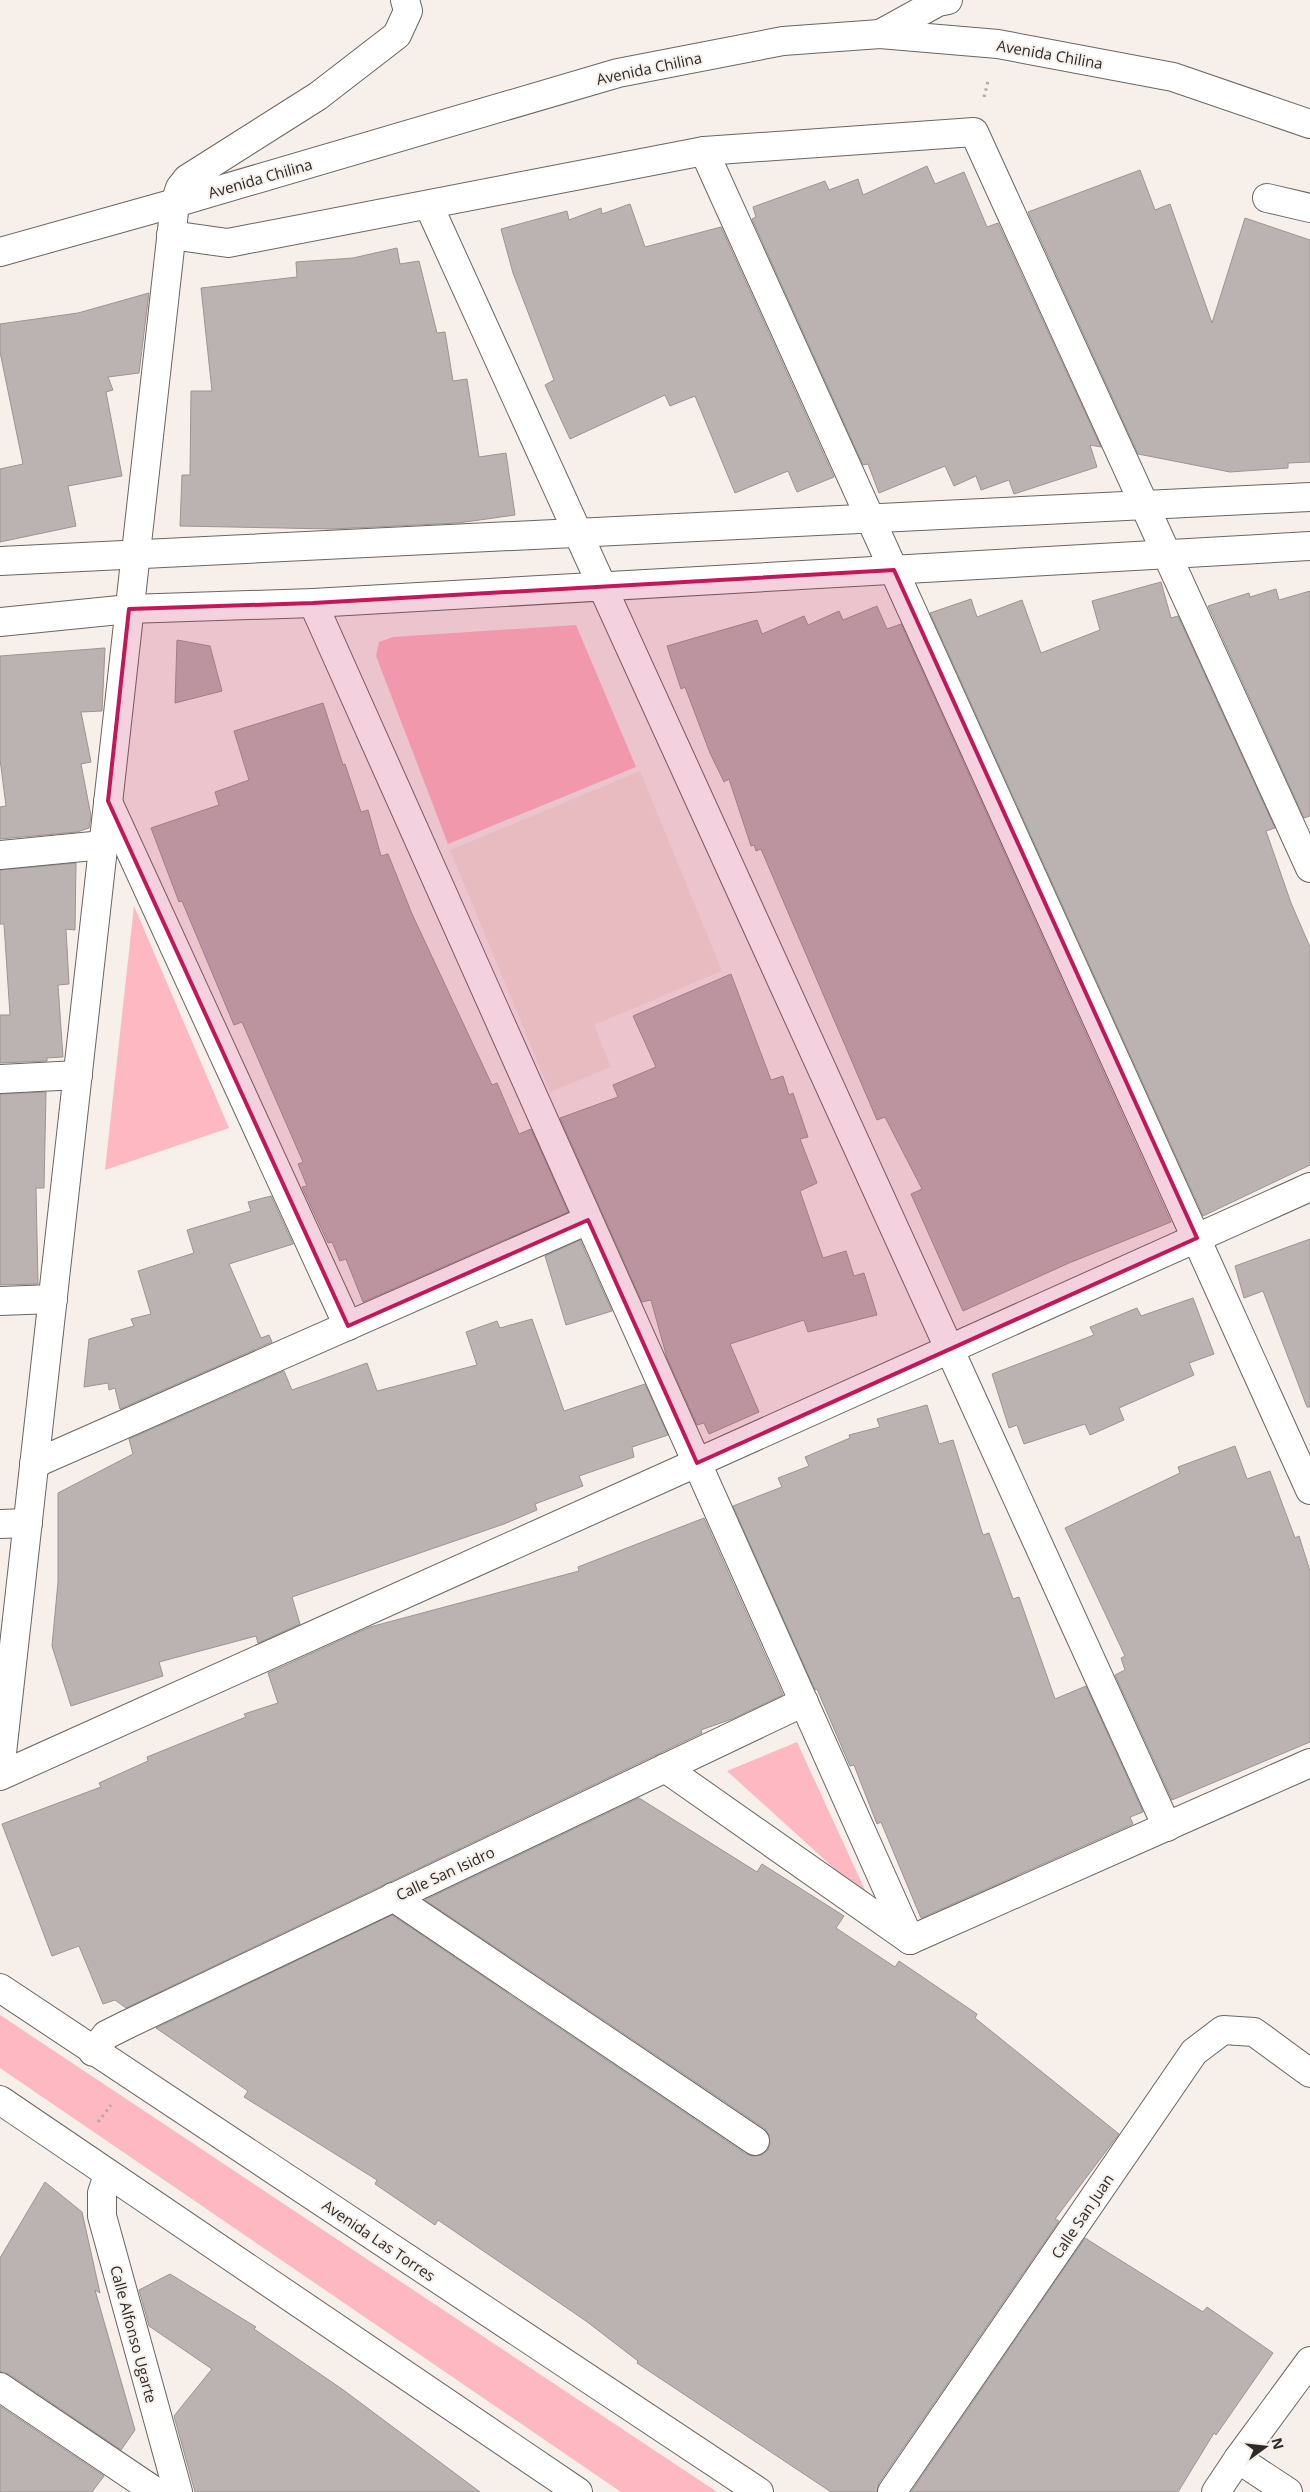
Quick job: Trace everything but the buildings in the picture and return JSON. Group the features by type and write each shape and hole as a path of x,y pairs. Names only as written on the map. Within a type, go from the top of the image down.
{"street":[{"path":"0,1771 4,1685 28,1523 175,203 180,188 187,179 318,96 397,35 408,12 405,0"},
{"path":"880,34 938,2 948,0"},
{"name":"Avenida Chilina","path":"0,252 175,203 618,73 784,41 880,34 998,44 1173,77 1310,124"},
{"path":"171,235 228,243 429,206 704,151 974,132 1310,868"},
{"path":"704,151 1310,1490"},
{"path":"1267,198 1310,208"},
{"path":"429,206 1167,1827"},
{"path":"0,561 1310,497"},
{"path":"0,622 130,609 313,603 1310,546"},
{"path":"313,603 910,1940"},
{"path":"108,801 348,1326"},
{"path":"0,854 103,845"},
{"path":"0,1079 78,1075"},
{"path":"0,1776 1310,1187"},
{"path":"34,1464 588,1220"},
{"path":"0,1301 53,1299"},
{"path":"0,1524 28,1523"},
{"name":"Calle San Isidro","path":"93,2052 106,2035 120,2028 804,1702"},
{"path":"910,1940 1310,1763"},
{"path":"665,1768 910,1940"},
{"path":"393,1898 755,2141"},
{"name":"Avenida Las Torres","path":"0,1988 93,2052 759,2492"},
{"name":"Calle San Juan","path":"892,2492 1194,2052 1223,2030 1254,2032 1310,2073"},
{"path":"0,2100 578,2492"},
{"name":"Calle Alfonso Ugarte","path":"108,2175 102,2193 102,2216 178,2492"},
{"path":"1216,2492 1310,2361"},
{"path":"0,2387 156,2492"},
{"path":"1238,2459 1288,2492"}],"path":[{"path":"974,132 998,44"}],"highlighted area":[{"path":"894,570 1197,1238 697,1463 588,1220 348,1326 108,801 129,609 313,603"}],"shaded area":[{"path":"576,625 636,767 448,844 376,656 379,642 393,637"},
{"path":"640,771 722,971 594,1025 611,1067 550,1092 450,850"},
{"path":"134,906 229,1128 105,1170"},
{"path":"797,1742 870,1901 727,1771"},
{"path":"0,2015 717,2492 621,2492 0,2068"}]}
